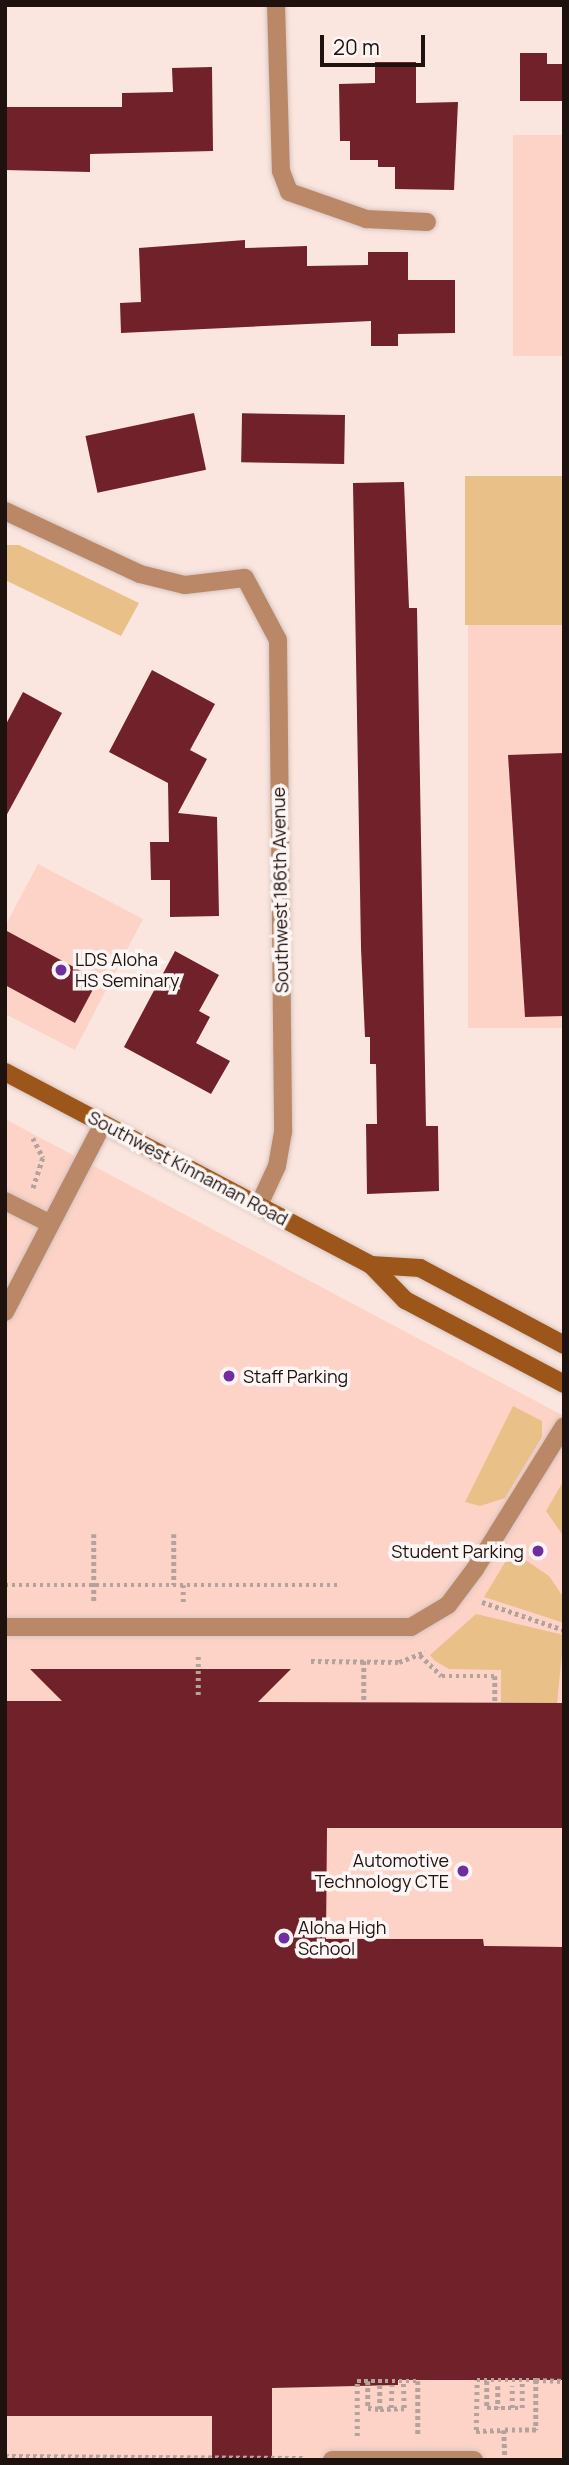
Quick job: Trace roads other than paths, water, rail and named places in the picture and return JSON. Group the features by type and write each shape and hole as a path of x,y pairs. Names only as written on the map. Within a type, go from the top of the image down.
{"main road":[{"name":"Southwest Kinnaman Road","path":"5,1073 370,1265 405,1300 564,1384"},
{"name":"Southwest Kinnaman Road","path":"370,1265 419,1268 564,1345"}],"street":[{"path":"276,5 281,171 289,192 366,219 427,222"},
{"name":"Southwest 186th Avenue","path":"5,512 140,574 185,585 245,578 278,640 283,1132 277,1166 259,1205"},
{"path":"5,1312 103,1124"},
{"path":"5,1200 51,1224"},
{"path":"5,1628 411,1628 448,1605 475,1570 564,1426"},
{"path":"332,2460 474,2460"}],"place":[{"name":"LDS Aloha HS Seminary","path":"61,970"},
{"name":"Staff Parking","path":"229,1376"},
{"name":"Student Parking","path":"538,1551"},
{"name":"Automotive Technology CTE","path":"463,1871"},
{"name":"Aloha High School","path":"284,1938"}]}
